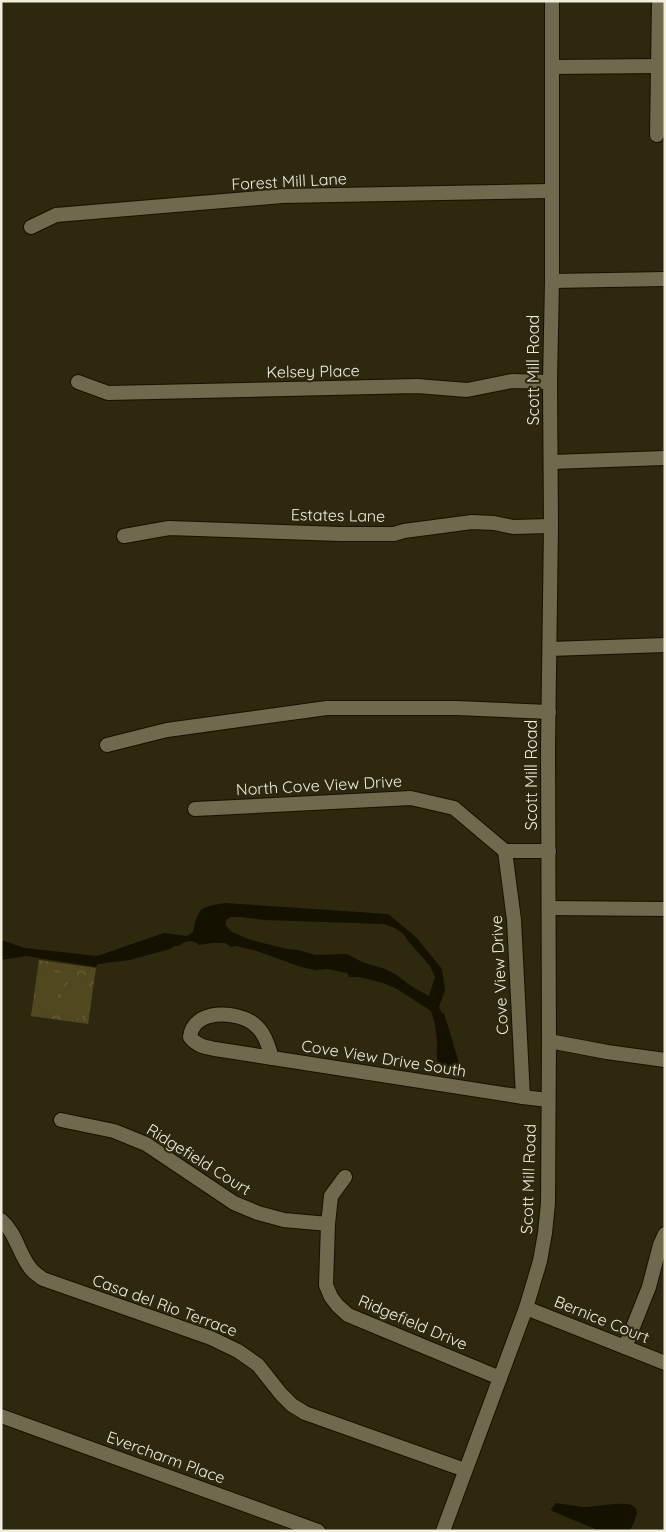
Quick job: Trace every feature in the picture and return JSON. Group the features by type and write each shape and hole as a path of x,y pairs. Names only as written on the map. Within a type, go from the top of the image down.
{"street":[{"name":"Scott Mill Road","path":"443,1531 526,1308 540,1261 548,1203 552,1"},
{"path":"657,134 660,1"},
{"path":"552,66 659,66"},
{"name":"Forest Mill Lane","path":"31,226 56,215 282,196 551,191"},
{"path":"552,281 665,278"},
{"name":"Kelsey Place","path":"78,382 108,393 417,386 467,390 512,381 550,382"},
{"path":"551,462 665,458"},
{"name":"Estates Lane","path":"124,536 169,528 394,534 472,522 494,522 513,527 551,526"},
{"path":"550,649 665,645"},
{"path":"106,745 166,730 327,708 456,708 549,712"},
{"name":"North Cove View Drive","path":"195,809 411,798 454,808 505,850"},
{"path":"505,850 549,851"},
{"name":"Cove View Drive","path":"505,850 514,920 523,1097"},
{"path":"549,908 665,909"},
{"name":"Cove View Drive South","path":"272,1058 262,1031 253,1023 241,1017 230,1014 210,1016 197,1023 190,1030 190,1037 193,1041 200,1046 215,1049 272,1058 523,1097 548,1100"},
{"path":"549,1041 665,1060"},
{"name":"Ridgefield Court","path":"60,1120 114,1131 146,1144 234,1203 258,1213 284,1220 328,1224"},
{"path":"328,1224 331,1196 345,1177"},
{"name":"Casa del Rio Terrace","path":"1,1220 10,1227 25,1260 32,1270 43,1279 211,1338 238,1351 258,1365 292,1405 305,1412 465,1470"},
{"name":"Ridgefield Drive","path":"328,1224 326,1286 331,1297 348,1315 500,1378"},
{"path":"625,1347 649,1287 660,1245 665,1234"},
{"name":"Bernice Court","path":"526,1308 665,1363"},
{"name":"Evercharm Place","path":"1,1416 318,1531"}],"green space":[{"path":"39,960 96,968 88,1024 31,1016"},
{"path":"41,970 61,973 55,1015 36,1012"},
{"path":"69,974 88,977 82,1019 63,1016"}],"shaded area":[{"path":"217,904 388,914 416,937 442,969 445,990 439,1007 442,1013 444,1013 462,1073 439,1068 436,1031 431,1011 397,989 383,983 359,977 349,977 347,973 301,967 257,951 236,946 231,947 225,943 199,945 189,941 170,949 130,960 98,964 96,967 26,956 1,960 1,940 25,948 97,956 164,933 187,936 193,932 199,913 205,908","holes":["231,917 264,920 384,924 404,935 430,966 435,977 429,996 395,974 362,962 347,954 315,955 251,940 232,932 226,926 226,920"]},
{"path":"556,1503 583,1507 627,1504 636,1509 637,1514 630,1531 600,1531 552,1511 551,1509"}]}
